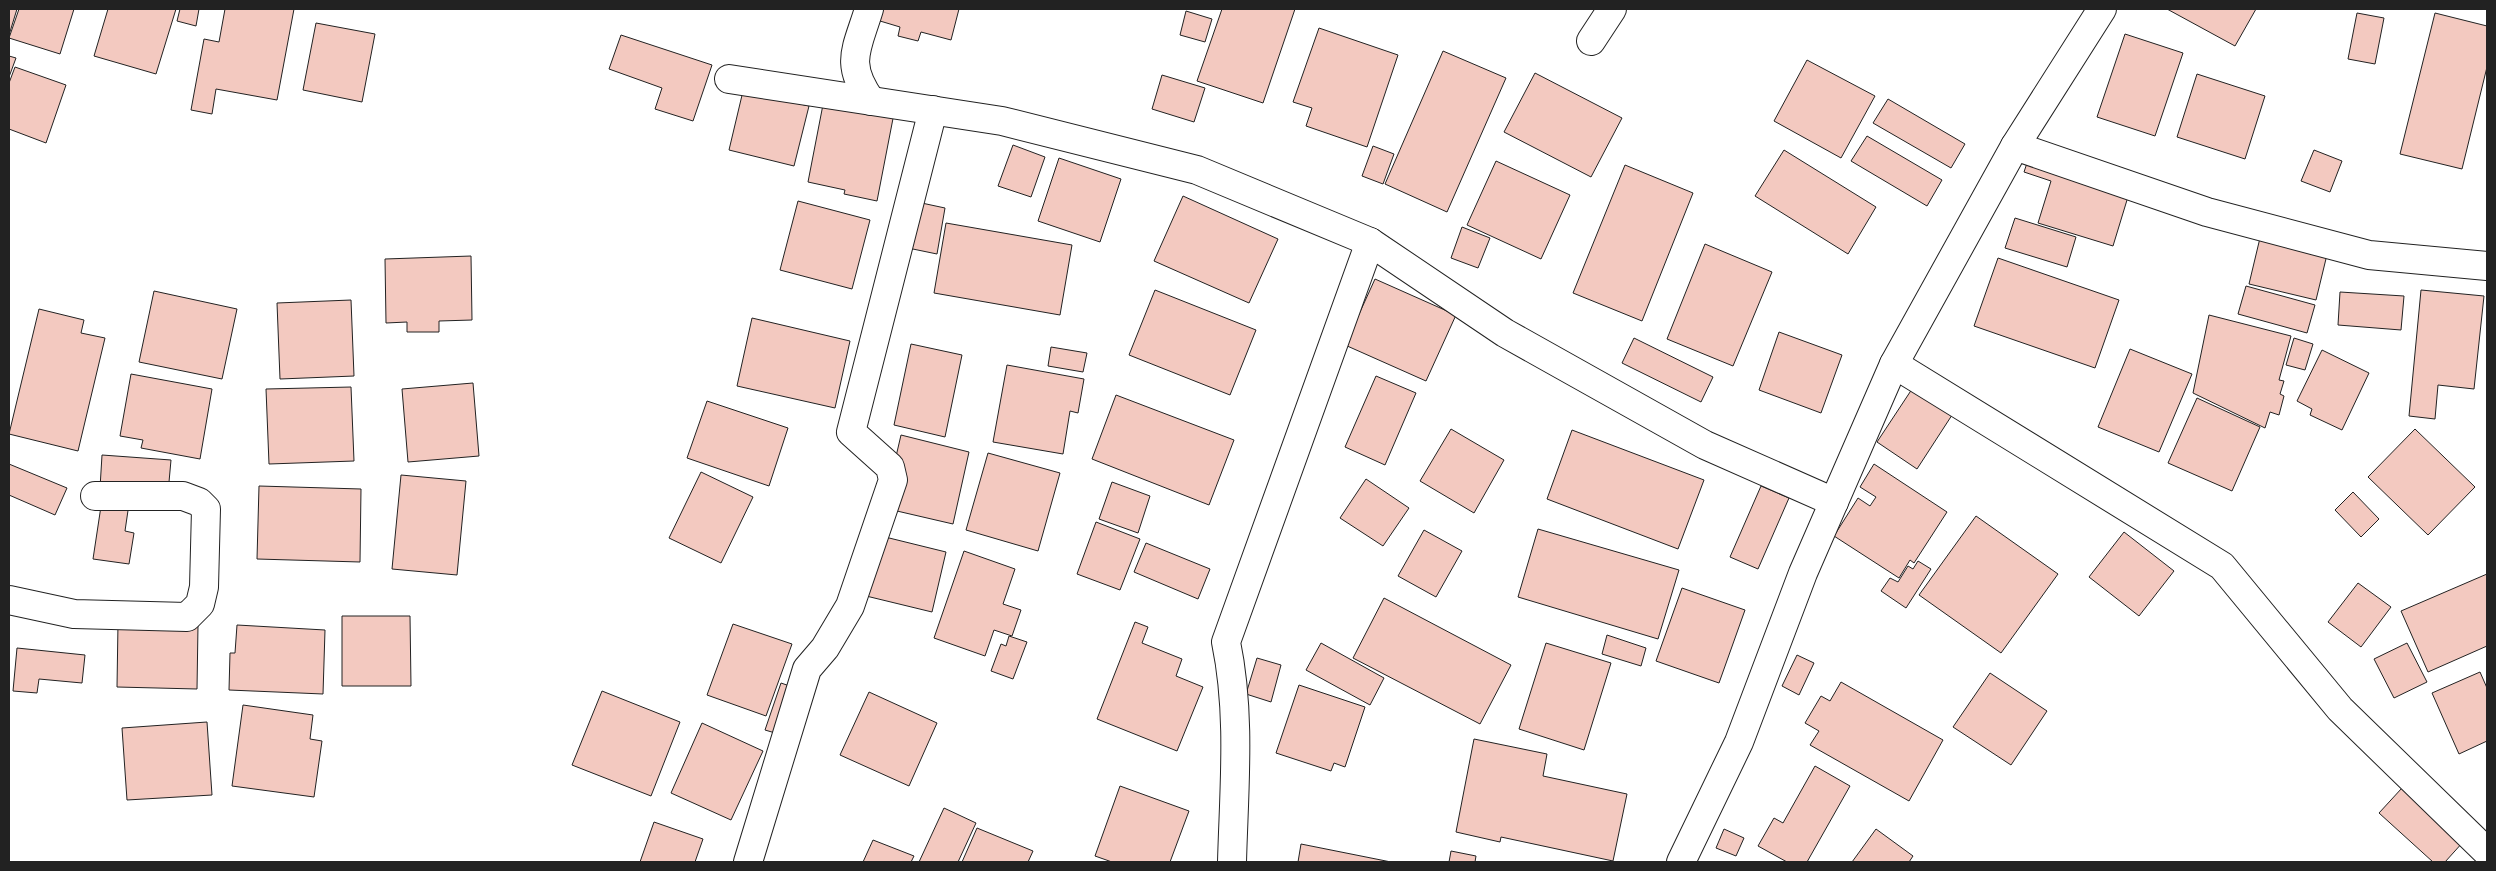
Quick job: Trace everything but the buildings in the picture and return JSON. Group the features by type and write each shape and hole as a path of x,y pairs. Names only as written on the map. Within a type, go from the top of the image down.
{"street":[{"path":"869,9 853,63 859,85 871,101"},
{"path":"1591,41 1612,9"},
{"path":"1681,862 1739,742 1803,573 1894,364 2015,146 2102,9"},
{"path":"729,79 1002,121 1197,170 1370,242 1505,333 1592,382 1705,445 1834,502"},
{"path":"748,862 807,669 825,648 850,606 893,480 890,467 851,432 933,110"},
{"path":"2015,146 2207,212 2369,255 2487,266"},
{"path":"1232,862 1236,715 1226,642 1370,242"},
{"path":"1894,364 2222,566 2340,709 2487,852"},
{"path":"9,600 74,614 187,617 200,604 204,587 206,509 199,502 183,496 95,496"}]}
